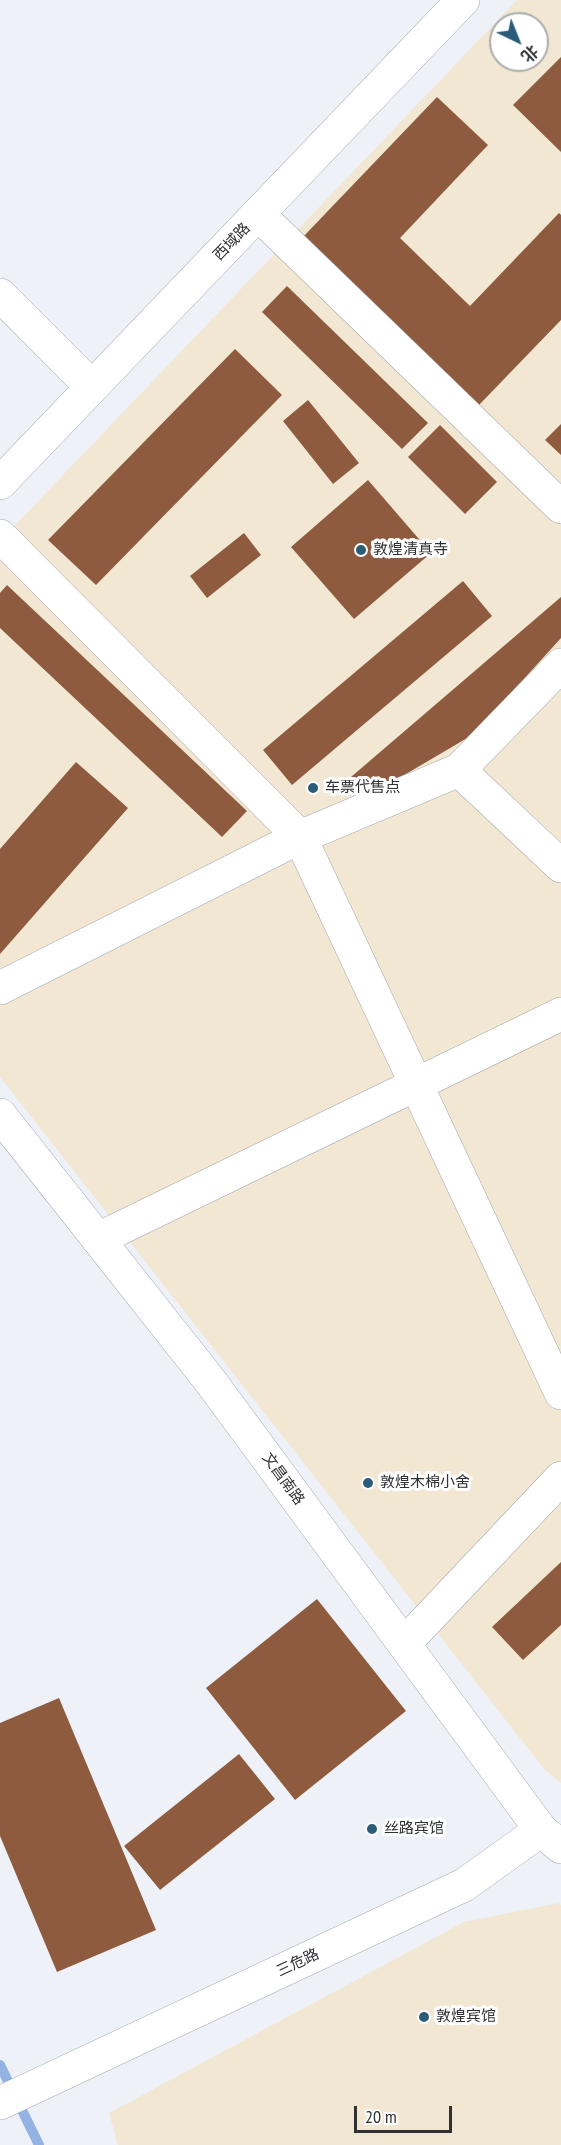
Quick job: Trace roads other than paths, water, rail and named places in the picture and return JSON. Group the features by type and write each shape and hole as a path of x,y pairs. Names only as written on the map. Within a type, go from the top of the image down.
{"street":[{"name":"西域路","path":"0,483 463,0"},
{"path":"258,214 561,507"},
{"path":"0,295 92,387"},
{"path":"0,536 300,837 561,1393"},
{"path":"0,988 300,837 459,770 561,664"},
{"path":"459,770 561,866"},
{"path":"98,1239 561,1014"},
{"name":"文昌南路","path":"0,1115 211,1382 404,1644 551,1838"},
{"path":"404,1644 561,1478"},
{"name":"三危路","path":"0,2103 464,1885 551,1838"}],"waterway":[{"path":"0,2065 39,2145"}],"place":[{"name":"敦煌清真寺","path":"361,550"},
{"name":"车票代售点","path":"313,788"},
{"name":"敦煌木棉小舍","path":"368,1483"},
{"name":"丝路宾馆","path":"372,1829"},
{"name":"敦煌宾馆","path":"424,2017"}]}
